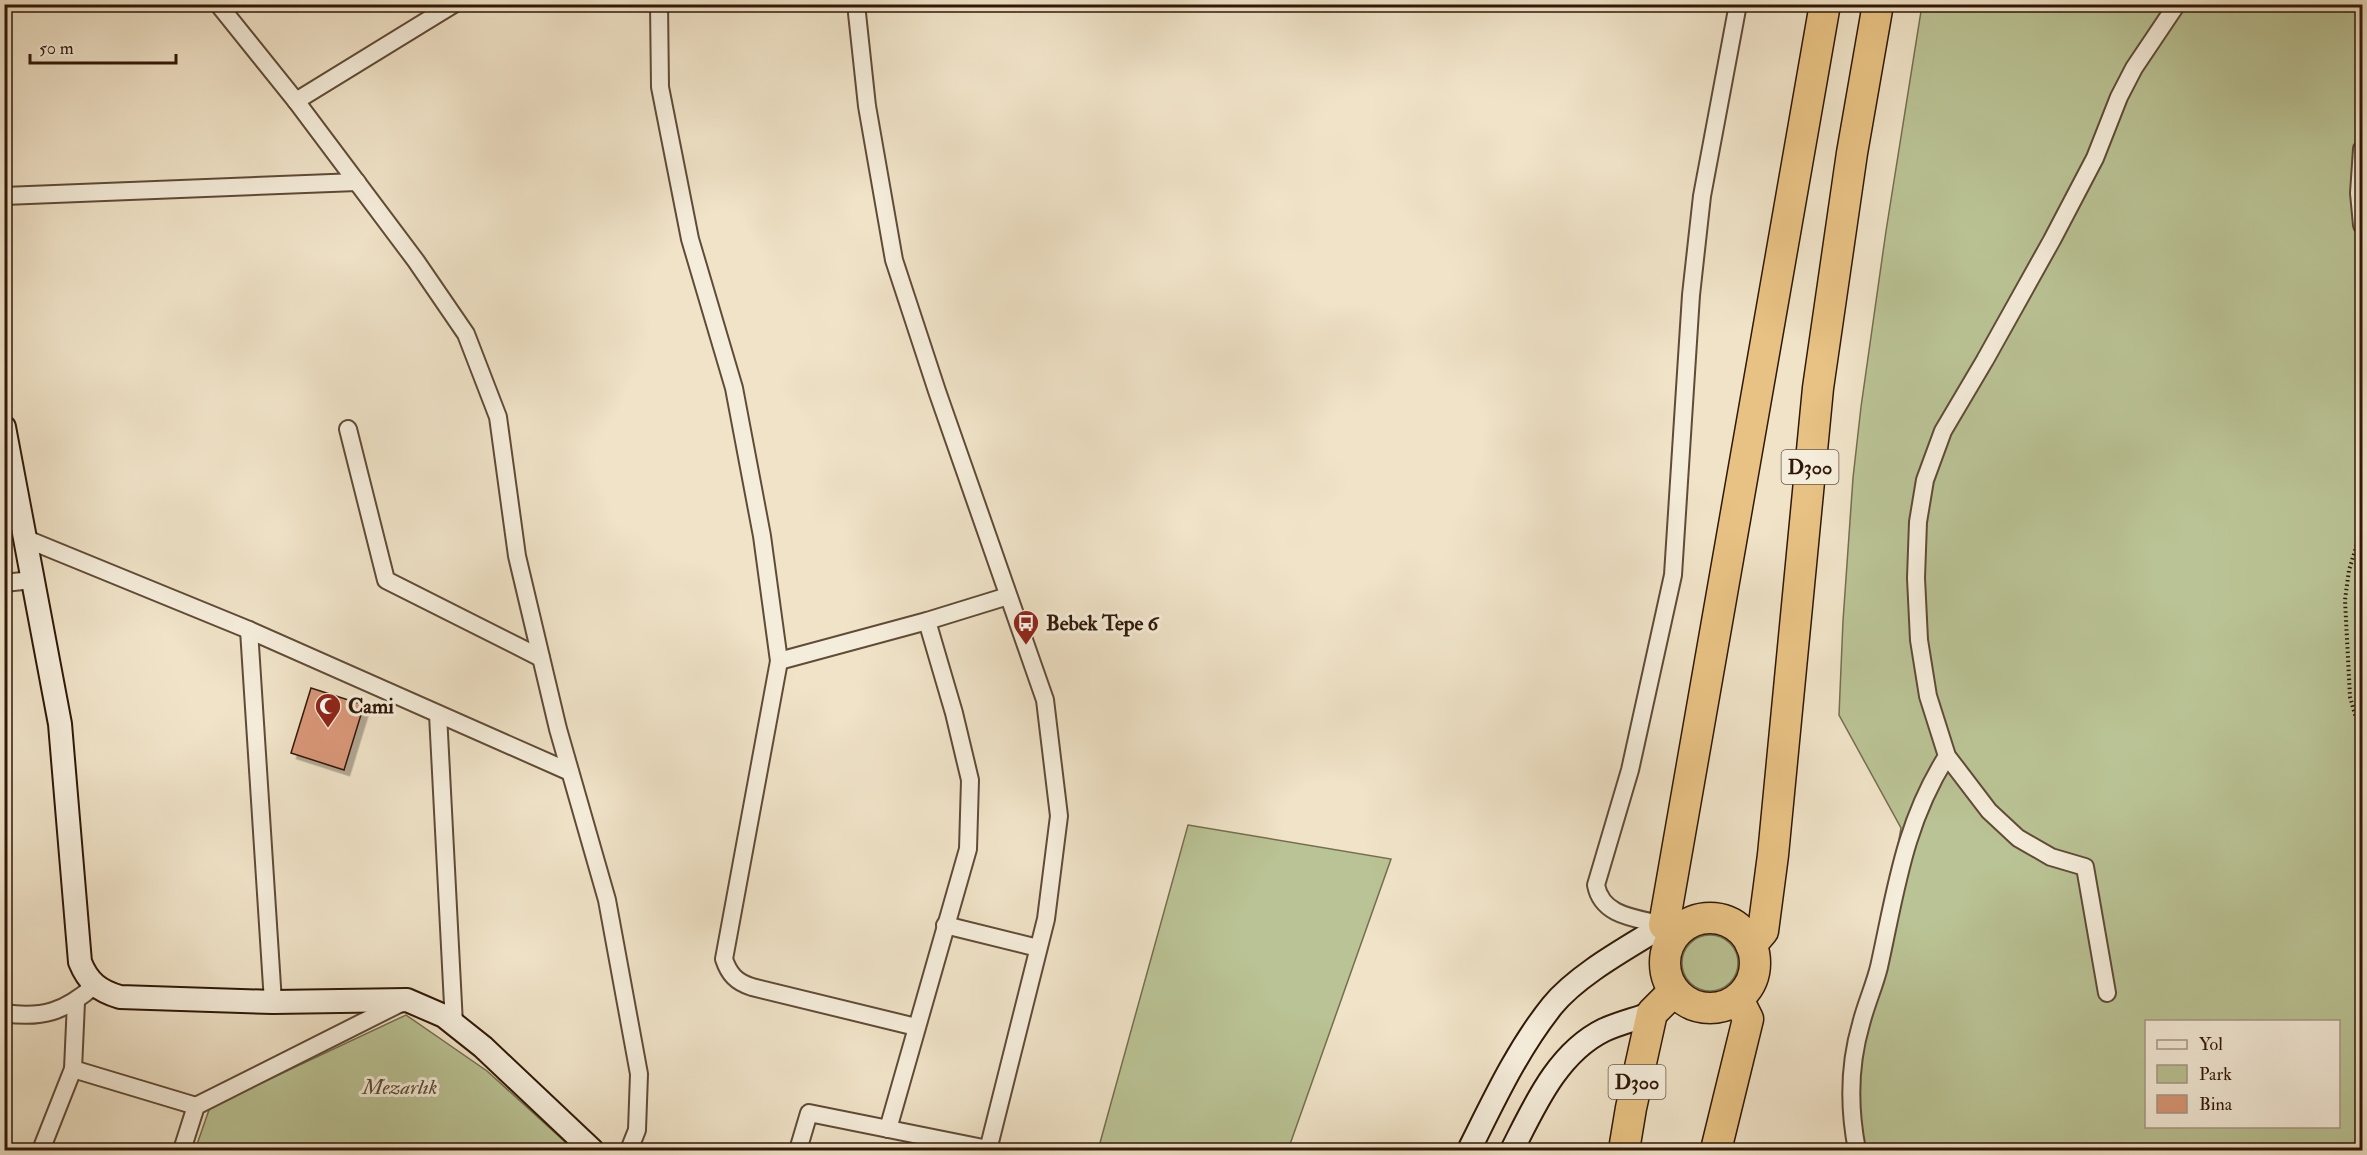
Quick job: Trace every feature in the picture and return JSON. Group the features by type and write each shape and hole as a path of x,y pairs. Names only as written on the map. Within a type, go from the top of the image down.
{"highway":[{"path":"1743,1009 1728,1005 1704,1008 1693,1006 1674,991 1668,981 1664,958 1671,928 1826,4"},
{"name":"D300","path":"1757,938 1774,843 1818,388 1852,153 1878,4"},
{"path":"1671,928 1715,918 1757,938 1752,980 1746,991 1716,1150"},
{"path":"1652,1013 1674,991"},
{"name":"D300","path":"1624,1150 1630,1108 1652,1013"}],"street":[{"path":"219,4 357,182 466,334 498,417 517,556 570,772 607,900 639,1074 637,1130 629,1150"},
{"path":"296,101 431,10 454,4"},
{"path":"659,4 660,87 690,239 734,388 762,536 779,661 724,959 728,969 742,983 752,987 916,1027"},
{"path":"798,1150 809,1113 988,1150 1046,919 1059,816 1045,700 894,260 867,105 855,4"},
{"path":"1671,928 1609,909 1598,894 1596,885 1630,771 1672,575 1690,295 1702,196 1738,4"},
{"path":"2107,993 2085,867 2051,857 2018,838 1989,811 1947,756 1928,696 1922,659 1917,612 1918,522 1927,472 1943,431 2019,300 2095,158 2110,117 2134,68 2177,4"},
{"path":"2362,149 2359,193 2362,225"},
{"path":"4,196 357,182"},
{"path":"4,427 60,724 80,962 94,986 120,997 273,1002 407,1000 444,1016 483,1047 592,1150"},
{"path":"348,429 387,580 541,658"},
{"path":"24,538 249,630 570,772"},
{"path":"4,583 32,580"},
{"path":"779,661 927,621 1008,596"},
{"path":"888,1129 968,849 970,780 954,713 927,621"},
{"path":"249,630 273,1002"},
{"path":"438,714 454,1024"},
{"path":"1857,1150 1851,1091 1860,1026 1875,985 1907,840 1922,800 1947,756"},
{"path":"945,925 1038,948"},
{"path":"1469,1150 1514,1060 1553,1005 1596,967 1671,928"},
{"path":"4,1013 54,1012 76,1002 94,986"},
{"path":"73,1069 196,1106 407,1000"},
{"path":"41,1150 73,1069 76,1002"},
{"path":"1512,1150 1548,1082 1579,1046 1604,1030 1652,1013"},
{"path":"182,1150 196,1106"}],"path":[{"path":"2362,528 2349,570 2345,600 2349,697 2362,728"}],"green space":[{"path":"1922,5 2362,5 2362,1150 1848,1150 1845,1130 1844,1082 1884,926 1901,828 1839,715 1853,478 1861,407"},
{"path":"1188,825 1391,859 1288,1150 1098,1150"},
{"path":"1710,935 1721,937 1730,943 1736,952 1738,963 1736,974 1730,983 1721,989 1710,991 1699,989 1690,983 1684,974 1682,963 1684,952 1690,943 1699,937"},
{"name":"Mezarlık","path":"406,1015 487,1071 574,1150 195,1150 210,1107"}],"building":[{"name":"Cami","path":"311,688 364,705 344,770 291,753"}],"place":[{"name":"Bebek Tepe 6","path":"1026,646"},
{"name":"Cami","path":"328,729"}]}
